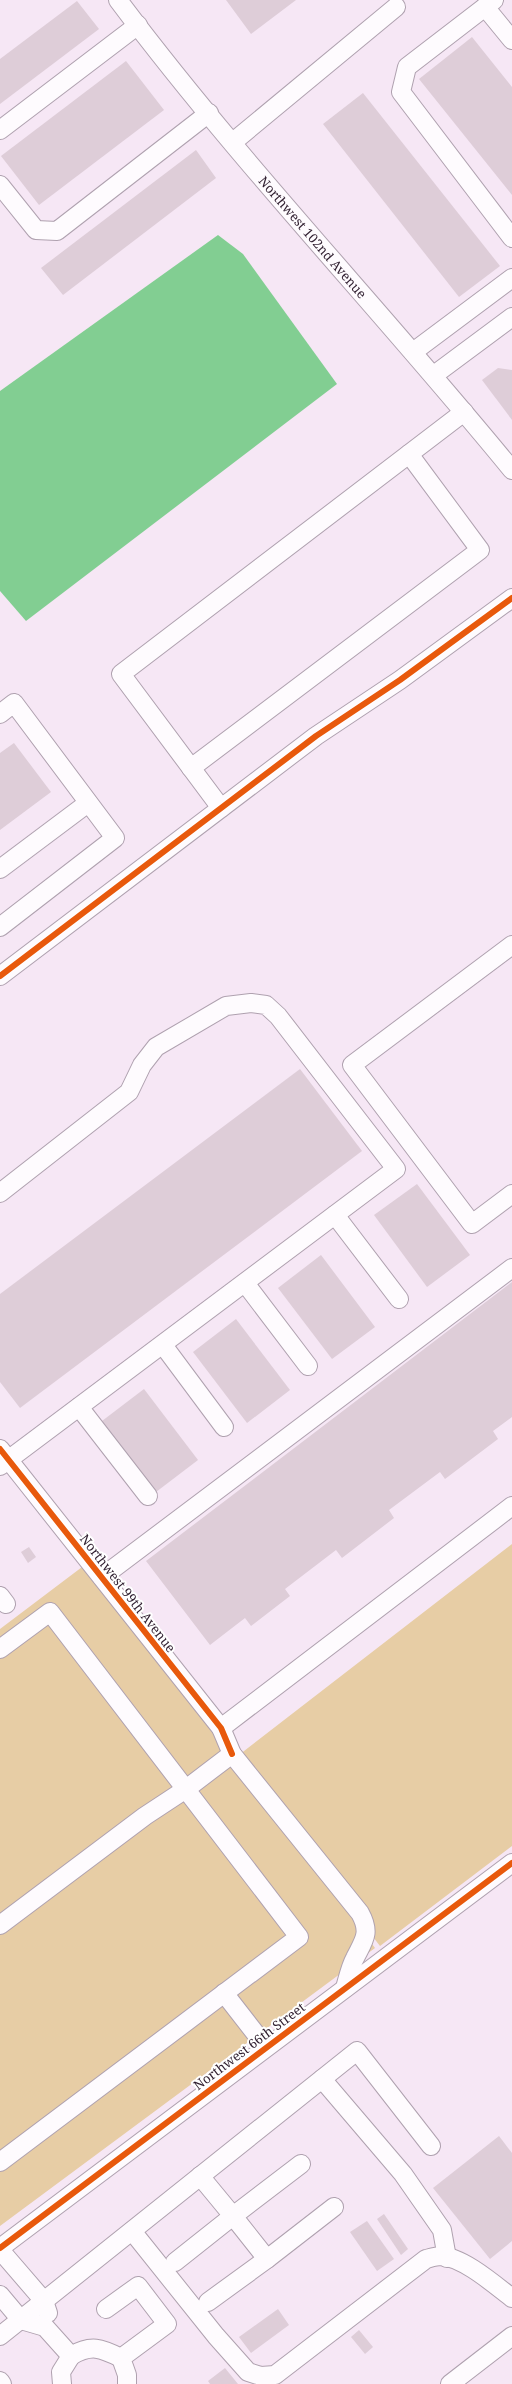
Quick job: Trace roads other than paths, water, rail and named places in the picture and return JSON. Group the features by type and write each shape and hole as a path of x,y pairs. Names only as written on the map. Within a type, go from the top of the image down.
{"street":[{"name":"Northwest 102nd Avenue","path":"118,0 233,142 434,375 512,470"},
{"path":"512,40 489,3 407,67 401,92 512,238"},
{"path":"233,142 396,7"},
{"path":"0,130 138,25"},
{"path":"0,185 36,230 57,231 210,113"},
{"path":"413,352 512,278"},
{"path":"461,316 479,340"},
{"path":"434,375 479,340 512,317"},
{"path":"221,808 121,674 464,412"},
{"path":"191,768 480,550 410,454"},
{"path":"0,976 316,736 400,680 512,598"},
{"path":"0,714 14,703 114,838 0,927"},
{"path":"0,869 88,803"},
{"path":"512,945 352,1065 472,1224 512,1194"},
{"path":"0,1193 129,1092 142,1065 156,1047 226,1006 251,1003 266,1005 278,1016 396,1169 79,1407 3,1458"},
{"path":"335,1214 400,1299"},
{"path":"102,1577 512,1268"},
{"path":"245,1283 308,1366"},
{"path":"163,1345 224,1427"},
{"path":"79,1407 148,1496"},
{"name":"Northwest 99th Avenue","path":"3,1458 102,1577 221,1728 232,1754 363,1919 365,1938 355,1958 345,1988"},
{"path":"221,1728 512,1506"},
{"path":"0,1650 50,1612 299,1936 0,2162"},
{"path":"0,1925 145,1816 186,1789 232,1754"},
{"name":"Northwest 66th Street","path":"0,2249 512,1863"},
{"path":"224,1993 266,2047"},
{"path":"0,2336 357,2051 431,2146"},
{"path":"322,2079 408,2180 442,2230 447,2258"},
{"path":"175,2262 301,2164"},
{"path":"200,2176 267,2259"},
{"path":"208,2302 334,2207"},
{"path":"132,2231 216,2336 248,2372 275,2380 426,2259 441,2256 456,2260 488,2280 512,2298"},
{"path":"0,2249 44,2301 66,2350 61,2372 62,2384"},
{"path":"106,2309 138,2286 167,2324 121,2358"},
{"path":"0,2295 21,2320 45,2327 66,2350 101,2348 121,2358 128,2375 127,2384"},
{"path":"450,2384 512,2336"}]}
